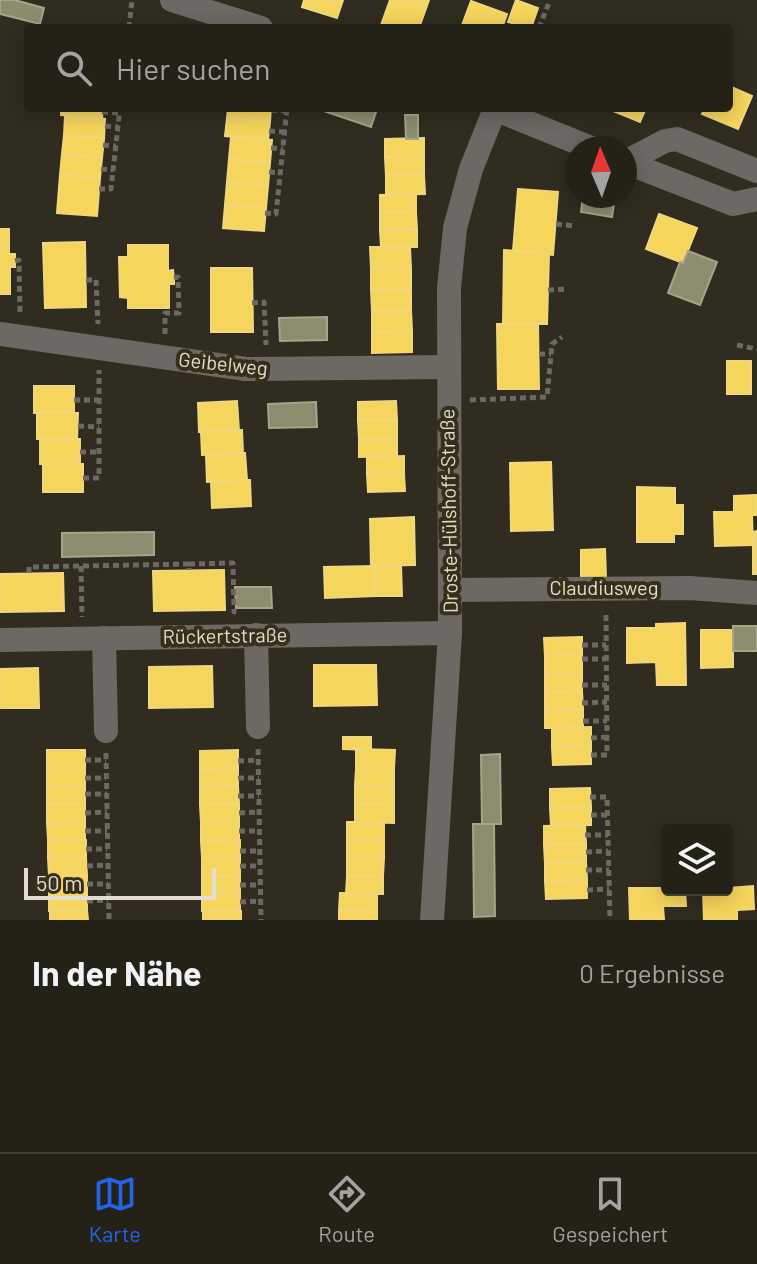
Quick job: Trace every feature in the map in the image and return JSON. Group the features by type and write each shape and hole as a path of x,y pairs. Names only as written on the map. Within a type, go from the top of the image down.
{"street":[{"path":"172,0 248,24"},
{"name":"Droste-Hülshoff-Straße","path":"432,920 450,633 449,288 455,228 471,169 492,112"},
{"path":"504,112 565,137"},
{"path":"637,156 665,141 677,139 757,171"},
{"path":"637,167 733,204 757,199"},
{"name":"Geibelweg","path":"10,335 165,359 267,369 447,367"},
{"name":"Claudiusweg","path":"451,590 690,588 757,593"},
{"name":"Rückertstraße","path":"0,640 450,633"},
{"path":"248,636 258,727"},
{"path":"93,638 106,731"}],"path":[{"path":"129,24 132,0"},
{"path":"541,24 550,0"},
{"path":"99,189 111,189 120,112"},
{"path":"265,213 276,214 287,112"},
{"path":"105,126 118,127"},
{"path":"269,131 285,132"},
{"path":"103,145 116,146"},
{"path":"271,148 283,149"},
{"path":"101,169 113,170"},
{"path":"269,172 280,173"},
{"path":"267,194 278,196"},
{"path":"556,224 574,226"},
{"path":"10,335 19,260 15,261"},
{"path":"165,359 165,313 179,313 178,277 174,278"},
{"path":"83,478 99,478 96,280 86,280"},
{"path":"548,290 567,289"},
{"path":"252,303 264,302 267,369"},
{"path":"448,401 547,397 552,344 562,337"},
{"path":"737,345 757,349"},
{"path":"539,354 551,354"},
{"path":"74,400 99,400"},
{"path":"78,426 99,427"},
{"path":"80,452 98,452"},
{"path":"29,573 29,567 189,567 233,563 234,612 239,612 248,636"},
{"path":"81,566 93,638"},
{"path":"591,755 607,755 606,588"},
{"path":"582,645 606,645"},
{"path":"582,659 606,659"},
{"path":"582,685 607,685"},
{"path":"582,703 607,702"},
{"path":"583,721 607,721"},
{"path":"258,727 261,920"},
{"path":"106,731 109,920"},
{"path":"591,738 607,737"},
{"path":"85,760 106,760"},
{"path":"238,761 258,760"},
{"path":"85,778 106,778"},
{"path":"238,778 259,778"},
{"path":"85,794 107,794"},
{"path":"238,796 259,796"},
{"path":"590,797 607,797 610,920"},
{"path":"85,813 107,812"},
{"path":"239,813 259,812"},
{"path":"591,815 607,815"},
{"path":"85,831 107,831"},
{"path":"239,831 259,831"},
{"path":"585,835 608,835"},
{"path":"86,849 107,849"},
{"path":"240,851 260,851"},
{"path":"586,852 608,851"},
{"path":"87,866 108,865"},
{"path":"240,866 260,866"},
{"path":"586,870 609,870"},
{"path":"87,884 108,884"},
{"path":"240,885 260,885"},
{"path":"587,890 609,889"},
{"path":"87,901 108,900"},
{"path":"240,902 261,901"}],"building: Wohnen":[{"path":"304,0 343,0 337,18 302,7"},
{"path":"390,0 429,0 420,24 381,24"},
{"path":"516,0 538,8 532,24 508,22"},
{"path":"471,1 507,14 503,24 462,24"},
{"path":"733,88 752,96 738,129 702,114 733,112"},
{"path":"61,112 103,112 102,119 61,115"},
{"path":"228,112 271,112 270,122 227,118"},
{"path":"616,112 644,112 640,122"},
{"path":"65,116 105,119 104,139 64,135"},
{"path":"227,118 270,122 268,140 225,136"},
{"path":"64,135 104,139 102,158 62,154"},
{"path":"231,137 272,140 270,163 229,159"},
{"path":"424,138 424,157 385,157 385,139"},
{"path":"62,154 102,158 100,178 60,175"},
{"path":"385,157 424,157 424,175 386,176"},
{"path":"229,159 270,163 268,186 227,182"},
{"path":"60,175 100,178 97,216 57,213"},
{"path":"424,175 425,194 386,195 386,176"},
{"path":"227,182 268,186 266,208 225,205"},
{"path":"518,189 558,192 553,255 513,251"},
{"path":"416,194 416,212 380,212 380,195"},
{"path":"225,205 266,208 264,231 223,228"},
{"path":"380,212 416,212 417,229 380,230"},
{"path":"659,214 697,228 683,263 646,249"},
{"path":"0,229 9,229 9,254 15,254 15,267 10,267 10,294 0,294"},
{"path":"417,229 417,247 381,247 380,230"},
{"path":"85,242 86,307 45,308 43,243"},
{"path":"128,245 168,245 168,271 173,270 174,278 174,284 169,284 169,308 128,308 128,298 120,297 119,257 128,257"},
{"path":"370,247 410,247 411,269 371,269"},
{"path":"504,250 549,254 547,324 503,324"},
{"path":"211,268 252,268 253,332 211,332"},
{"path":"371,269 411,269 411,289 371,290"},
{"path":"411,289 411,310 372,311 371,290"},
{"path":"411,310 412,331 372,332 372,311"},
{"path":"497,324 538,324 539,389 498,389"},
{"path":"412,331 412,352 372,353 372,332"},
{"path":"727,361 751,361 751,394 727,394"},
{"path":"34,386 74,386 74,412 34,413"},
{"path":"237,401 239,431 199,432 198,403"},
{"path":"396,401 397,420 358,420 358,402"},
{"path":"37,412 78,413 77,439 37,439"},
{"path":"358,420 397,420 397,438 359,439"},
{"path":"242,430 243,453 202,455 201,432"},
{"path":"397,438 397,456 359,457 359,439"},
{"path":"40,439 80,439 80,464 40,464"},
{"path":"245,453 247,480 207,482 206,455"},
{"path":"404,456 404,474 367,474 367,457"},
{"path":"551,462 553,530 511,531 510,463"},
{"path":"43,464 83,464 83,492 43,492"},
{"path":"367,474 404,474 405,491 368,492"},
{"path":"250,480 251,506 212,508 211,481"},
{"path":"637,487 675,488 675,505 683,505 683,534 674,534 674,542 637,542"},
{"path":"757,495 757,515 752,515 753,545 715,546 714,512 734,512 734,496"},
{"path":"414,517 415,565 371,566 370,519"},
{"path":"757,531 757,574 753,574 753,532"},
{"path":"605,549 606,578 581,578 581,550"},
{"path":"401,565 402,596 375,596 374,566"},
{"path":"374,566 375,596 325,598 324,567"},
{"path":"224,570 225,610 154,611 153,571"},
{"path":"63,573 64,611 0,612 0,574"},
{"path":"685,623 686,685 657,685 656,662 627,663 627,628 656,628 656,624"},
{"path":"701,630 733,630 733,667 701,668"},
{"path":"582,637 582,655 545,656 544,638"},
{"path":"582,655 582,674 545,674 545,656"},
{"path":"314,665 376,665 377,705 314,706"},
{"path":"212,666 213,707 149,708 149,667"},
{"path":"38,668 39,708 0,708 0,669"},
{"path":"545,674 582,674 582,691 545,692"},
{"path":"582,691 583,709 545,710 545,692"},
{"path":"583,709 583,728 545,728 545,710"},
{"path":"591,727 591,746 552,747 552,728"},
{"path":"343,737 371,737 371,750 343,749"},
{"path":"591,746 591,764 553,765 552,747"},
{"path":"356,749 395,750 394,768 356,768"},
{"path":"47,750 85,750 85,768 47,768"},
{"path":"238,750 238,768 200,769 200,751"},
{"path":"47,768 85,768 85,786 47,786"},
{"path":"238,768 238,786 200,787 200,769"},
{"path":"356,768 394,768 394,786 355,786"},
{"path":"47,786 85,786 85,804 47,804"},
{"path":"238,786 239,804 200,805 200,787"},
{"path":"355,786 394,786 394,805 355,804"},
{"path":"590,788 591,807 550,808 550,789"},
{"path":"47,804 85,804 85,822 47,822"},
{"path":"239,804 239,822 201,822 200,805"},
{"path":"355,804 394,805 394,823 355,822"},
{"path":"591,807 591,825 551,826 550,808"},
{"path":"47,822 85,822 85,840 48,840"},
{"path":"201,822 239,822 239,840 201,841"},
{"path":"347,822 384,822 384,840 347,840"},
{"path":"585,825 586,844 544,845 544,826"},
{"path":"48,840 86,840 86,858 48,858"},
{"path":"240,840 240,858 202,858 201,841"},
{"path":"347,840 384,840 384,858 347,858"},
{"path":"586,844 586,862 545,863 544,845"},
{"path":"48,858 86,858 87,875 49,876"},
{"path":"202,858 240,858 240,876 202,876"},
{"path":"347,858 384,858 383,876 347,876"},
{"path":"586,862 587,880 545,881 545,863"},
{"path":"87,875 87,893 49,893 49,876"},
{"path":"202,876 240,876 240,893 202,894"},
{"path":"347,876 383,876 383,894 346,894"},
{"path":"587,880 587,898 546,899 545,881"},
{"path":"753,886 754,909 737,910 737,920 704,920 703,896 733,896 733,888"},
{"path":"629,888 661,888 661,896 685,896 686,906 663,906 664,920 630,920"},
{"path":"49,893 87,893 87,910 49,911"},
{"path":"240,893 240,911 202,911 202,894"},
{"path":"340,893 377,894 377,912 339,911"},
{"path":"87,910 88,920 50,920 50,911"},
{"path":"203,911 241,911 241,920 203,920"},
{"path":"339,911 377,912 377,920 339,920"}],"building: Industrie":[{"path":"0,0 15,0 44,8 40,24 0,14"},
{"path":"327,112 376,112 371,127"},
{"path":"405,115 418,115 418,139 406,139"},
{"path":"582,208 613,208 612,217 581,212"},
{"path":"688,251 717,262 700,305 668,293 680,262 683,263"},
{"path":"327,317 327,340 280,341 279,318"},
{"path":"316,402 317,427 269,428 268,404"},
{"path":"154,532 154,555 62,557 62,533"},
{"path":"235,587 271,587 272,608 236,608"},
{"path":"733,626 757,626 757,651 733,651"},
{"path":"500,754 501,824 482,824 481,755"},
{"path":"473,824 494,824 495,916 474,917"}]}
